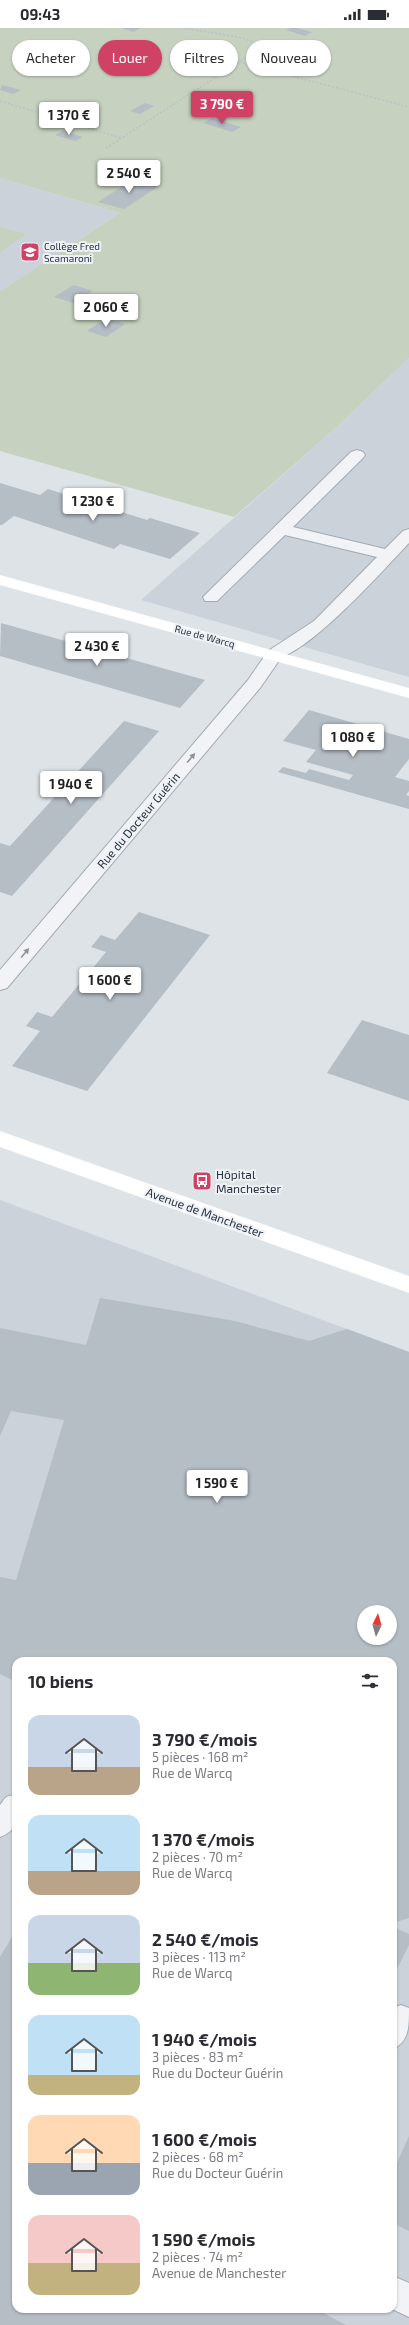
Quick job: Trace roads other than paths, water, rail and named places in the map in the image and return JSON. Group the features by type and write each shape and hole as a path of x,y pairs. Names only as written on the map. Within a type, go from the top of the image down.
{"main road":[{"name":"Rue de Warcq","path":"0,580 409,693"},
{"name":"Avenue de Manchester","path":"0,1139 409,1285"}],"street":[{"path":"211,598 357,456"},
{"path":"282,529 388,555"},
{"path":"274,655 320,625 409,534"},
{"name":"Rue du Docteur Guérin","path":"0,983 249,690 274,655"},
{"path":"0,1825 12,1811"},
{"path":"397,2027 401,2019 409,2022"},
{"path":"397,2294 409,2301"}],"place":[{"name":"Collège Fred Scamaroni","path":"30,252"},
{"name":"Hôpital Manchester","path":"202,1181"}]}
